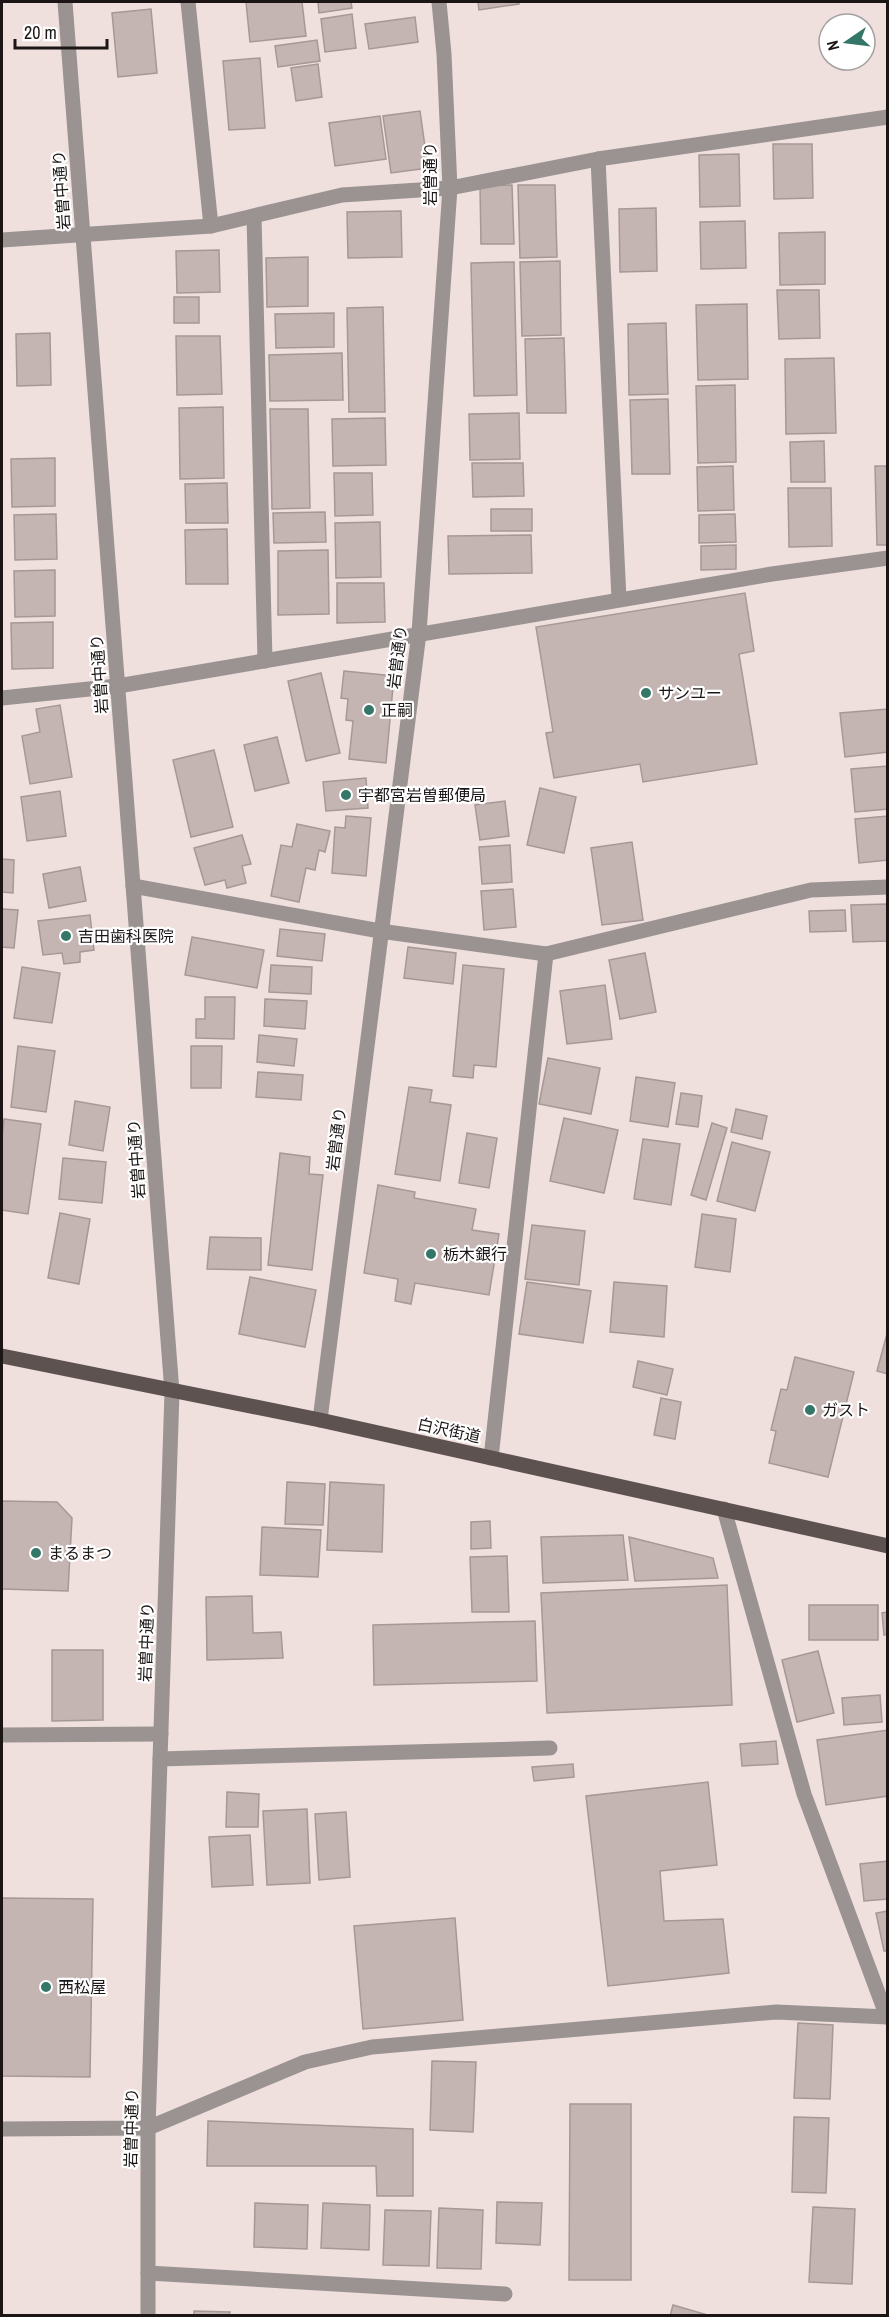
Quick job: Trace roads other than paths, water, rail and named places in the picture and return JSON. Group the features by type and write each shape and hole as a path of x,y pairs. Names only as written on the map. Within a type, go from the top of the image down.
{"main road":[{"name":"白沢街道","path":"2,1356 320,1420 888,1546"}],"street":[{"name":"岩曽中通り","path":"65,2 172,1392 148,2128 148,2316"},
{"path":"188,2 211,226"},
{"name":"岩曽通り","path":"320,1420 419,633 450,188 444,54 439,2"},
{"path":"2,240 211,226 342,195 450,188 598,159 888,117"},
{"path":"598,159 619,599"},
{"path":"254,216 265,661"},
{"path":"2,698 118,686 619,599 888,558"},
{"path":"133,886 380,931 546,954 811,890 888,887"},
{"path":"491,1458 546,954"},
{"path":"2,2129 148,2128 305,2061 372,2047 776,2012 887,2017 804,1794 724,1509"},
{"path":"2,1735 161,1734"},
{"path":"160,1759 550,1748"},
{"path":"148,2273 505,2294"}],"place":[{"name":"サンユー","path":"646,693"},
{"name":"正嗣","path":"369,710"},
{"name":"宇都宮岩曽郵便局","path":"346,795"},
{"name":"吉田歯科医院","path":"66,936"},
{"name":"栃木銀行","path":"431,1254"},
{"name":"ガスト","path":"810,1410"},
{"name":"まるまつ","path":"36,1553"},
{"name":"西松屋","path":"46,1987"}]}
